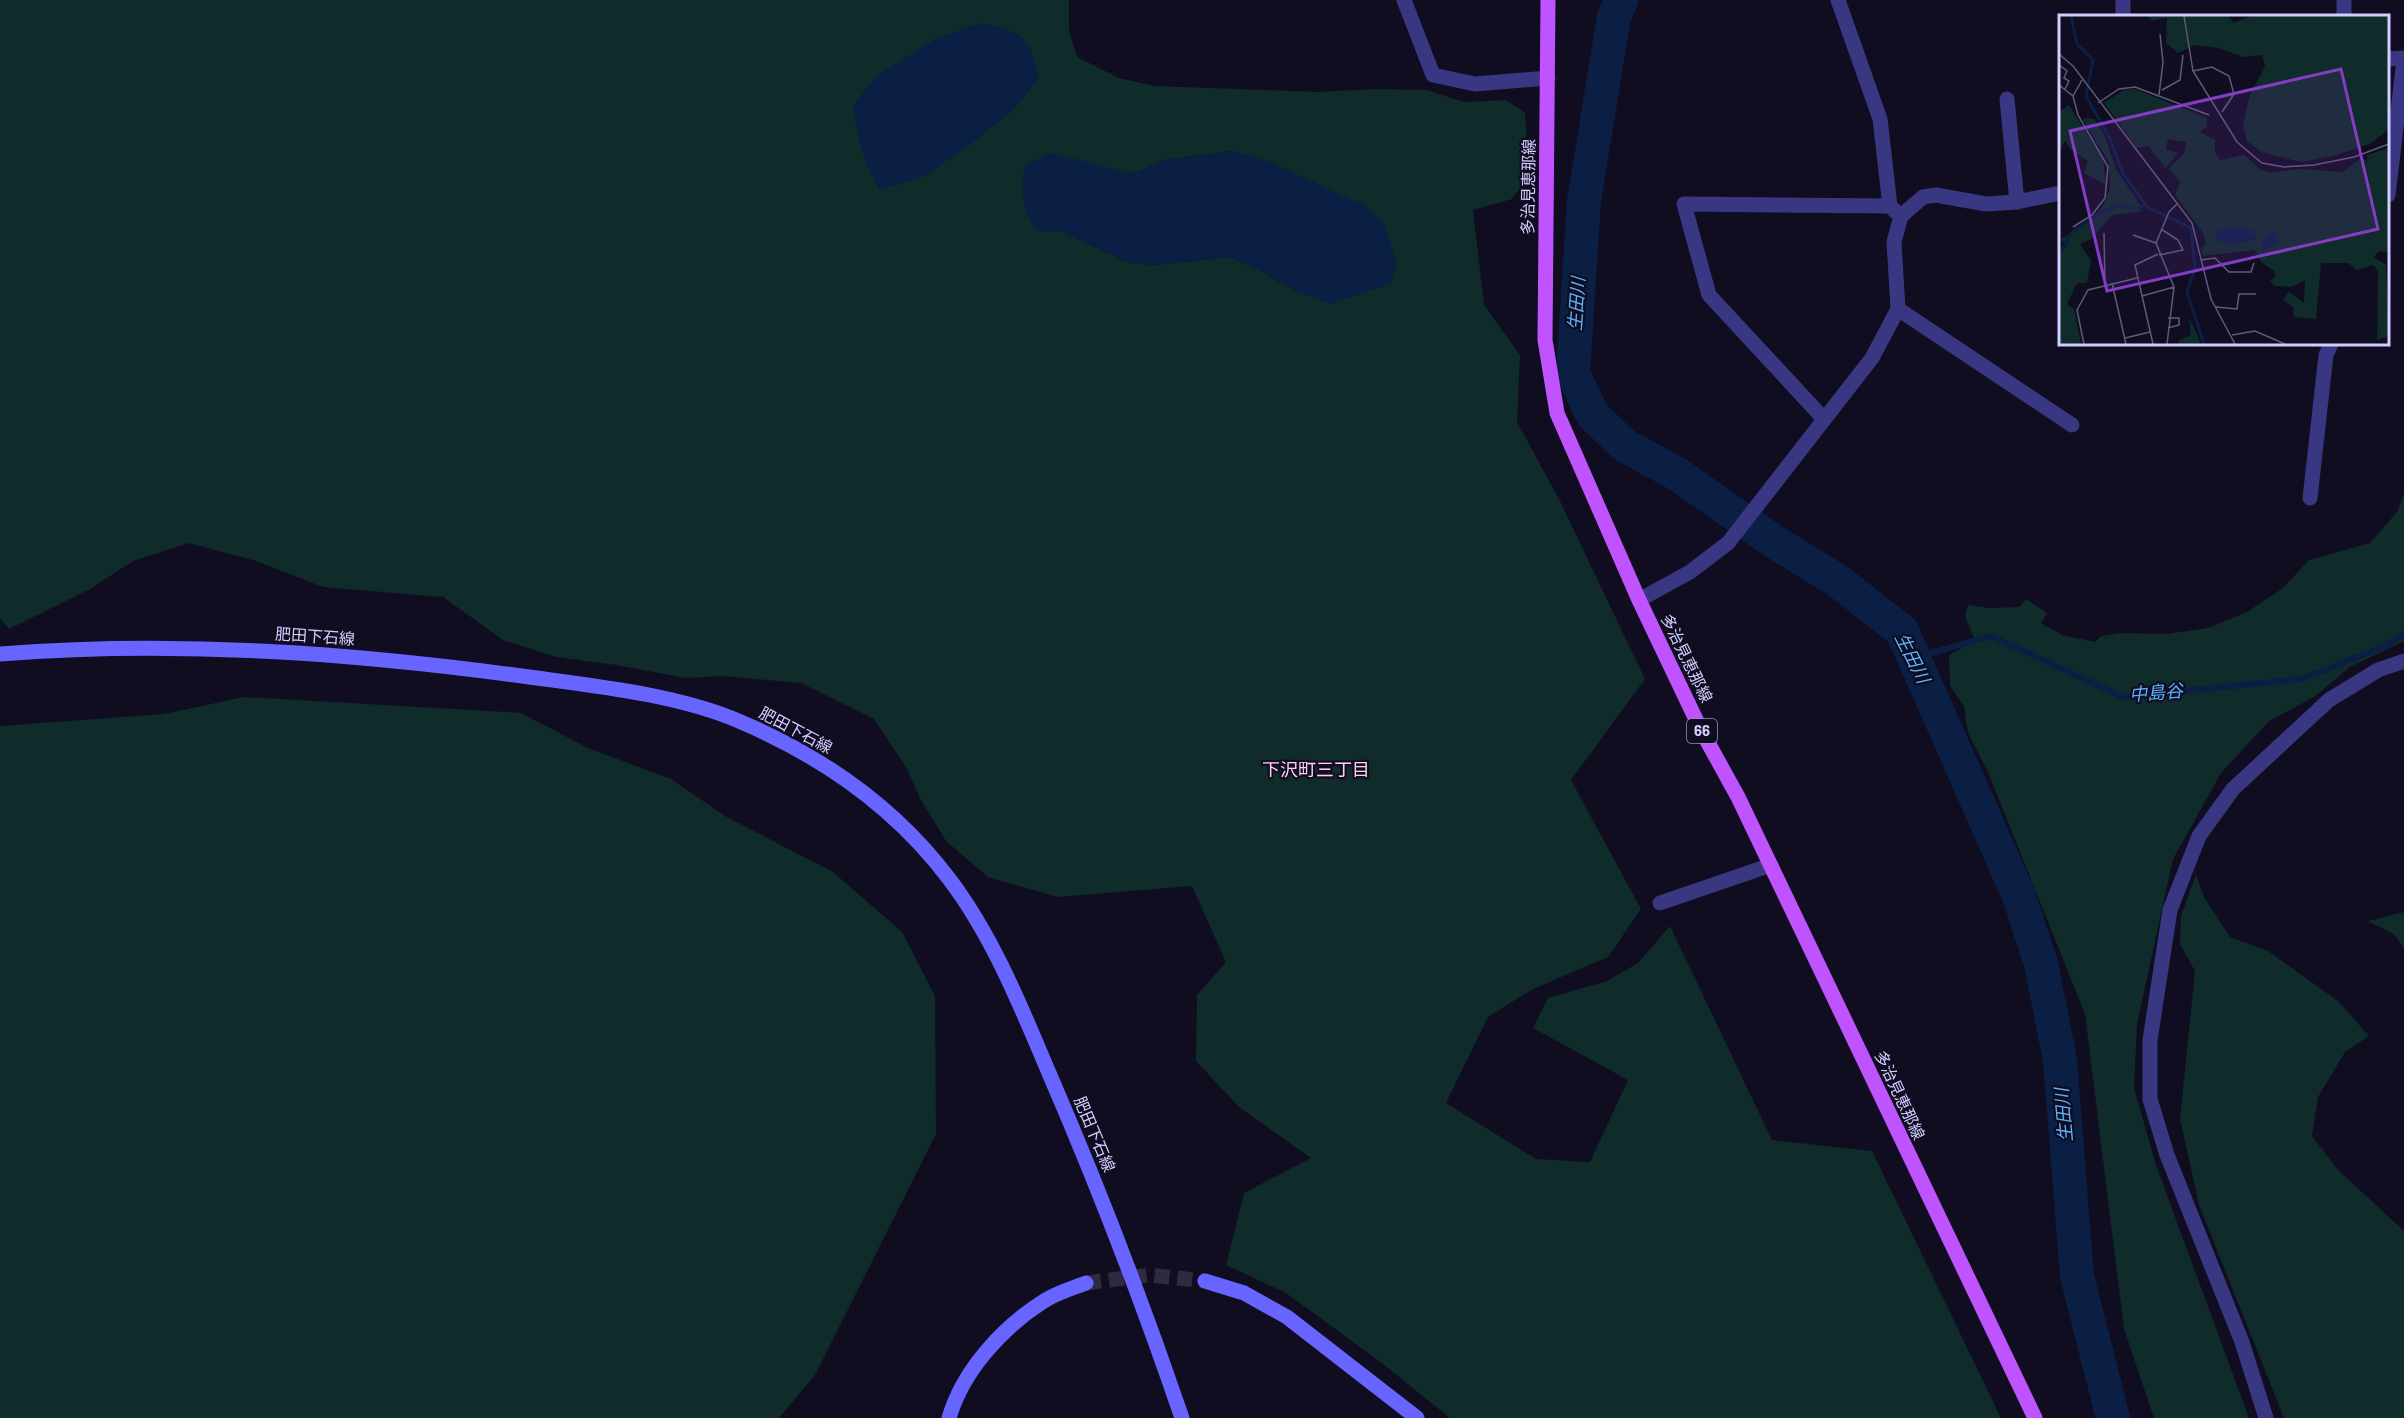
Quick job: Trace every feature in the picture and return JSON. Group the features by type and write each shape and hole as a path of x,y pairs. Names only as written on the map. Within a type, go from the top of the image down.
{"main road":[{"name":"多治見恵那線","path":"1548,0 1545,340 1557,413 1639,600 1701,730 1738,796 2035,1418"},
{"name":"肥田下石線","path":"0,654 69,648 211,649 312,653 417,661 620,689 738,720 801,751 846,778 889,812 928,854 951,881 988,941 1021,1007 1089,1165 1155,1336 1182,1418"},
{"path":"1204,1281 1244,1293 1287,1317 1417,1418"},
{"path":"949,1418 968,1377 998,1337 1045,1300 1086,1283"}],"street":[{"path":"1404,0 1432,75 1475,84 1548,78"},
{"path":"1639,600 1689,572 1728,543 1872,358 1898,309 1894,242 1896,211 1880,119 1838,0"},
{"path":"2389,186 2404,59"},
{"path":"2007,99 2017,202"},
{"path":"1824,419 1709,295 1684,204 1896,211 1923,197 1936,195 1986,204 2017,202 2059,193"},
{"path":"1898,309 2072,425"},
{"path":"2310,498 2326,355 2331,345"},
{"path":"2266,1418 2242,1342 2167,1155 2150,1098 2150,1040 2170,910 2199,836 2233,789 2330,700 2378,670 2404,661"},
{"path":"1660,903 1771,865"}],"green space":[{"path":"0,0 1069,0 1069,31 1077,57 1119,78 1154,86 1320,92 1375,89 1427,90 1464,102 1506,100 1525,113 1529,175 1512,199 1473,210 1484,305 1520,355 1517,422 1560,501 1645,679 1571,780 1641,909 1608,957 1533,989 1488,1017 1446,1103 1536,1159 1590,1162 1628,1080 1533,1028 1548,998 1607,981 1638,963 1670,926 1772,1140 1872,1151 2001,1418 1450,1418 1383,1364 1286,1293 1226,1265 1244,1193 1311,1158 1239,1107 1196,1061 1197,995 1226,962 1192,886 1058,897 988,877 946,841 921,800 906,767 874,719 801,683 722,676 685,678 617,665 556,657 503,640 443,597 323,587 256,561 189,543 133,561 90,589 9,629 0,618","holes":["1233,151 1366,206 1295,291 1258,269 1230,257 1154,265 1127,262 1063,232 1097,166 1134,174 1164,160"]},
{"path":"2404,494 2404,641 2350,667 2314,697 2269,721 2221,773 2173,859 2137,1024 2134,1088 2156,1165 2249,1418 2154,1418 2124,1329 2085,1014 1988,772 1968,733 1964,706 1950,686 1949,655 1975,641 1965,616 1968,605 1990,608 2019,607 2026,599 2047,613 2041,623 2062,635 2095,642 2101,636 2121,633 2167,634 2208,628 2247,612 2283,588 2309,560 2370,543 2397,512"},
{"path":"244,697 521,713 588,748 671,779 725,816 833,872 902,932 935,996 936,1134 815,1375 779,1418 0,1418 0,726 164,714"},
{"path":"2196,874 2204,897 2230,937 2268,951 2338,1001 2369,1036 2345,1052 2318,1097 2312,1136 2338,1170 2404,1231 2404,1418 2284,1418 2199,1205 2180,1119 2195,971 2180,944 2181,916"},
{"path":"2404,912 2404,949 2395,935 2368,921"}],"water":[{"path":"980,23 1006,29 1022,38 1031,53 1039,78 1014,109 971,144 925,176 880,190 869,170 862,150 853,106 877,76 935,39"},
{"path":"1233,151 1270,162 1366,206 1384,223 1397,264 1391,283 1332,304 1295,291 1258,269 1230,257 1154,265 1127,262 1063,232 1036,231 1027,215 1023,199 1025,165 1051,153 1134,174 1164,160"}],"waterway":[{"name":"生田川","path":"1621,0 1614,17 1584,201 1573,373 1592,414 1624,445 1677,474 1773,541 1838,581 1902,631 2019,896 2041,964 2060,1060 2077,1276 2113,1418"},
{"name":"中島谷","path":"1914,658 1991,636 2123,697 2302,679 2385,646 2404,634"}],"tunnel":[{"path":"1086,1283 1149,1275 1205,1281"}],"district":[{"name":"下沢町三丁目","path":"1316,770"}]}
